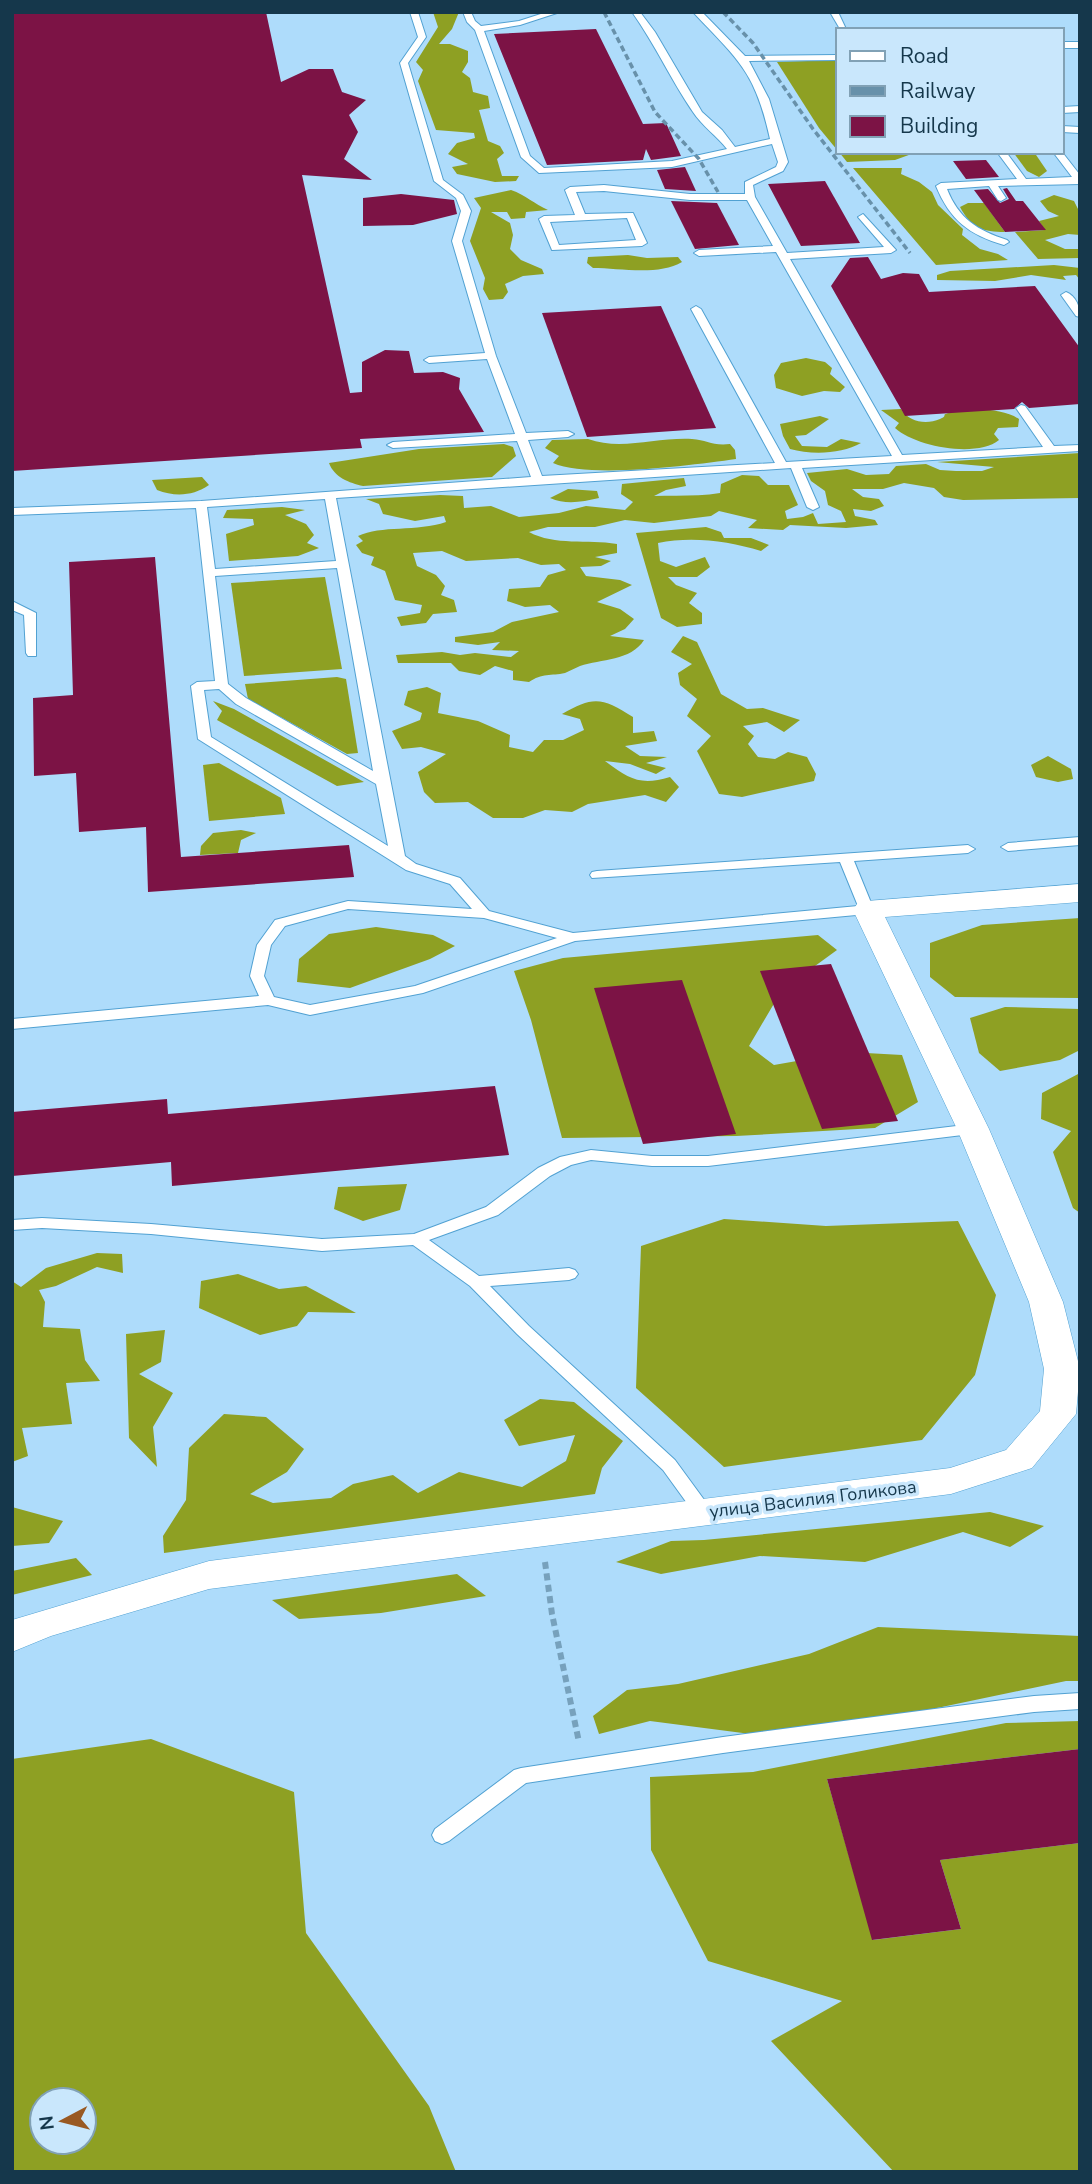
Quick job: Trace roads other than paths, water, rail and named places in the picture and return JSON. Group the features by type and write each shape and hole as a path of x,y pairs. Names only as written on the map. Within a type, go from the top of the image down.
{"street":[{"path":"867,910 1080,893"},
{"name":"улица Василия Голикова","path":"12,1637 39,1625 209,1576 951,1481 1019,1459 1058,1414 1062,1369 1046,1302 973,1129 867,910"}],"lane":[{"path":"414,12 422,37 404,63 439,181 460,197 466,211 457,241 491,356 538,480"},
{"path":"467,12 471,22 479,29 526,157 542,171 672,164 773,141"},
{"path":"479,29 520,23 556,12"},
{"path":"636,12 651,32 698,114 719,132 732,149"},
{"path":"696,12 744,59 765,101 773,141 783,162 780,169 748,184 750,197 899,459"},
{"path":"834,12 843,27"},
{"path":"744,59 836,57"},
{"path":"1003,154 1024,181"},
{"path":"1059,154 1079,180"},
{"path":"578,169 585,189"},
{"path":"1004,242 976,234 953,215 941,186 1079,180"},
{"path":"991,183 1001,198"},
{"path":"581,217 570,190 604,188 690,197 750,197"},
{"path":"630,215 642,243 555,248 544,219 581,217 630,215"},
{"path":"699,253 891,250 863,217"},
{"path":"1066,295 1080,314"},
{"path":"696,309 813,507"},
{"path":"429,360 491,356"},
{"path":"1021,408 1050,449"},
{"path":"393,445 568,434"},
{"path":"12,512 201,504 538,480 1080,447"},
{"path":"330,496 398,858"},
{"path":"201,504 222,685"},
{"path":"209,573 342,565"},
{"path":"12,605 30,612 32,653"},
{"path":"382,782 241,701 222,685 197,685 205,739 411,867 455,881 484,914"},
{"path":"1008,847 1080,841"},
{"path":"597,875 968,849"},
{"path":"12,1024 268,1000 310,1010 418,990 573,937 867,910 845,857"},
{"path":"268,1000 257,976 264,945 280,923 348,905 484,914 573,937"},
{"path":"12,1225 42,1223 151,1229 322,1245 416,1239 492,1211 544,1172 566,1161 591,1155 652,1161 708,1161 973,1129"},
{"path":"416,1239 476,1282 523,1330 669,1465 704,1512"},
{"path":"476,1282 569,1274"},
{"path":"442,1835 521,1776 723,1745 1034,1704 1080,1702"}],"railway":[{"path":"604,12 655,112 699,159 718,192"},
{"path":"723,12 753,43 813,129 910,253"}]}
